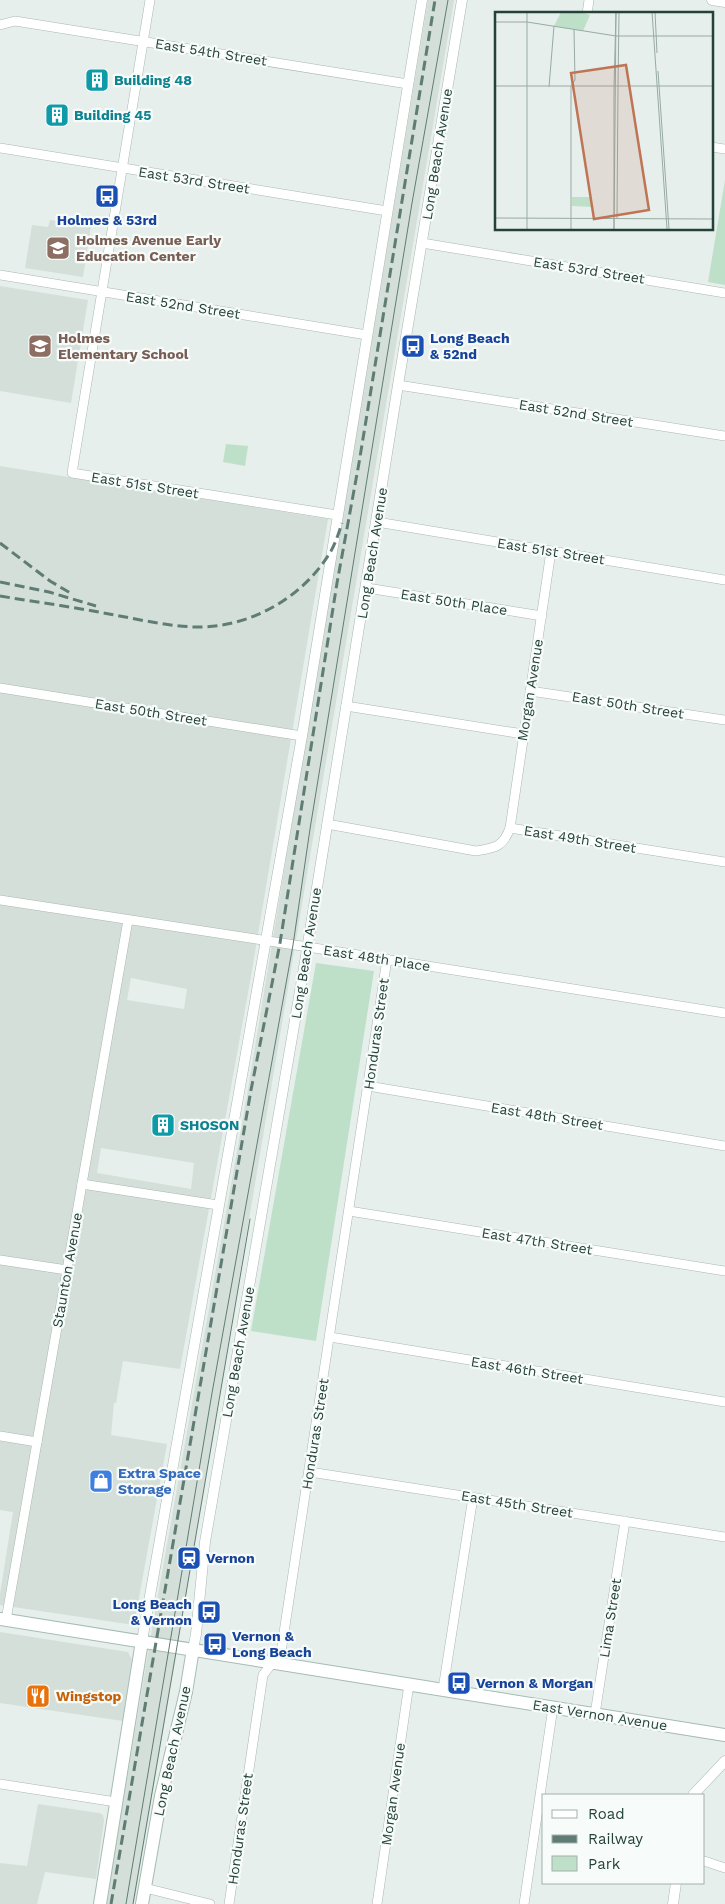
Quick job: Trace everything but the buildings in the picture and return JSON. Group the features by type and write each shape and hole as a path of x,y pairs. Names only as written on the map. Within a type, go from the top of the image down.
{"main road":[{"name":"East Vernon Avenue","path":"3,1619 725,1736"},
{"path":"100,1904 142,1641"},
{"name":"Long Beach Avenue","path":"142,1904 162,1796 186,1692 193,1649"}],"street":[{"path":"103,292 150,0"},
{"path":"142,1641 302,736 422,0"},
{"name":"Long Beach Avenue","path":"193,1649 205,1542 308,947 462,0"},
{"path":"712,0 725,2"},
{"name":"East 54th Street","path":"0,25 15,21 408,84"},
{"path":"712,147 725,149"},
{"name":"East 53rd Street","path":"0,148 387,211"},
{"name":"East 53rd Street","path":"422,243 725,293"},
{"name":"East 52nd Street","path":"0,275 367,335"},
{"name":"East 51st Street","path":"103,292 72,473 337,515"},
{"name":"East 52nd Street","path":"398,385 725,436"},
{"name":"East 51st Street","path":"377,522 725,580"},
{"name":"Morgan Avenue","path":"510,828 551,551"},
{"name":"East 50th Place","path":"367,588 542,616"},
{"name":"East 50th Street","path":"0,688 302,736"},
{"name":"East 50th Street","path":"530,690 725,720"},
{"path":"346,706 523,734"},
{"name":"East 49th Street","path":"327,824 476,851 495,848 506,840 510,828 725,862"},
{"name":"East 48th Place","path":"0,900 725,1012"},
{"name":"Staunton Avenue","path":"3,1619 37,1442 128,920"},
{"name":"Honduras Street","path":"229,1904 263,1675 281,1652 387,959"},
{"name":"East 48th Street","path":"368,1086 725,1146"},
{"path":"82,1184 218,1206"},
{"name":"East 47th Street","path":"349,1211 725,1271"},
{"path":"0,1260 67,1270"},
{"name":"East 46th Street","path":"330,1337 725,1402"},
{"path":"0,1436 37,1442"},
{"name":"East 45th Street","path":"310,1472 725,1537"},
{"path":"443,1689 473,1497"},
{"name":"Lima Street","path":"595,1714 626,1521"},
{"name":"Morgan Avenue","path":"377,1904 409,1684"},
{"path":"524,1904 553,1707"},
{"path":"694,1794 725,1761"},
{"path":"0,1784 116,1802"},
{"path":"705,1861 725,1868"},
{"path":"673,1904 676,1884"},
{"path":"145,1888 210,1904"}],"shaded area":[{"path":"428,0 454,0 134,1904 106,1904 153,1623 247,1095"},
{"name":"Holmes Avenue Early Education Center","path":"50,220 91,226 83,277 25,268 32,225 48,227"},
{"name":"Holmes Elementary School","path":"0,286 88,300 71,403 0,391"},
{"path":"0,466 328,519 250,982 180,1369 123,1361 116,1403 114,1403 111,1435 167,1444 134,1625 0,1605 0,1594 13,1512 0,1510","holes":["131,978 187,989 184,1009 127,1000","101,1148 194,1163 191,1189 97,1173"]},
{"path":"0,1632 128,1652 132,1660 123,1721 0,1703"},
{"path":"38,1804 103,1815 104,1820 96,1879 45,1872 37,1904 0,1904 0,1863 27,1866"}],"green space":[{"path":"725,180 725,285 708,282"},
{"path":"226,444 248,446 245,466 223,462"},
{"path":"316,963 374,971 316,1341 251,1331"}],"tram line":[{"path":"126,1904 212,1393 293,945 310,829 412,203 448,0"},
{"path":"133,1904 250,1219"}],"railway":[{"path":"111,1904 251,1090 280,943 337,583 359,463 435,0"},
{"path":"0,596 173,625 195,627 236,622 255,616 273,607 306,583 331,551 342,523"},
{"path":"0,543 50,581 72,594"},
{"path":"0,582 49,592 96,606"}],"place":[{"name":"Building 48","path":"97,80"},
{"name":"Building 45","path":"57,115"},
{"name":"Holmes & 53rd","path":"107,196"},
{"name":"Holmes Avenue Early Education Center","path":"58,248"},
{"name":"Holmes Elementary School","path":"40,346"},
{"name":"Long Beach & 52nd","path":"413,346"},
{"name":"SHOSON","path":"163,1125"},
{"name":"Extra Space Storage","path":"101,1481"},
{"name":"Vernon","path":"189,1558"},
{"name":"Long Beach & Vernon","path":"209,1612"},
{"name":"Vernon & Long Beach","path":"215,1644"},
{"name":"Vernon & Morgan","path":"459,1683"},
{"name":"Wingstop","path":"38,1696"}]}
